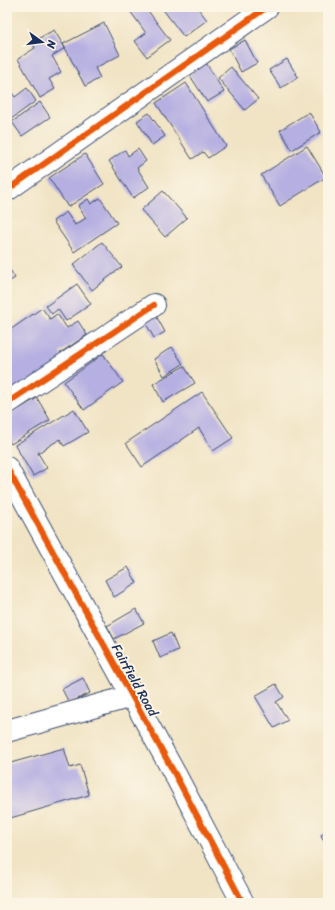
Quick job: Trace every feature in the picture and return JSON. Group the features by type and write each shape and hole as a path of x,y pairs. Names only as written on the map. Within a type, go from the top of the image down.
{"street":[{"path":"7,190 267,7"},
{"path":"7,403 154,305"},
{"name":"Fairfield Road","path":"7,468 177,778 243,903"},
{"path":"7,731 132,696"}],"building":[{"path":"134,7 145,7 170,40 147,57 135,41 146,33 130,11"},
{"path":"161,7 197,7 207,20 184,37"},
{"path":"104,23 120,55 95,68 100,78 85,86 63,44"},
{"path":"54,30 65,48 52,56 61,72 49,79 55,89 40,98 18,59 35,48 32,42"},
{"path":"245,40 257,63 241,72 229,49"},
{"path":"287,59 298,77 281,88 269,70"},
{"path":"206,63 224,92 207,102 189,74"},
{"path":"231,67 258,99 245,110 218,78"},
{"path":"186,83 226,146 208,158 203,152 192,159 156,103"},
{"path":"7,86 15,97 27,88 36,101 7,122"},
{"path":"40,102 50,117 22,136 12,122"},
{"path":"309,112 321,132 292,150 280,130"},
{"path":"149,113 165,136 152,145 137,121"},
{"path":"307,146 326,177 280,206 261,175"},
{"path":"138,149 146,161 137,168 149,187 133,198 109,161 125,150 128,156"},
{"path":"85,154 104,184 68,207 49,178"},
{"path":"163,191 187,218 165,237 141,210"},
{"path":"100,198 117,223 74,252 53,221 66,212 75,225 86,218 78,206 88,199 91,204"},
{"path":"102,242 122,267 92,290 73,265"},
{"path":"7,265 15,278 7,283"},
{"path":"77,284 91,304 66,321 58,309 52,314 46,306"},
{"path":"42,308 50,319 57,314 67,328 78,321 87,335 60,353 65,361 7,400 7,332"},
{"path":"155,314 165,332 154,338 144,320"},
{"path":"172,347 183,364 164,376 154,359"},
{"path":"103,354 123,382 84,410 64,382"},
{"path":"184,366 195,383 163,402 153,384"},
{"path":"202,392 233,438 213,451 199,428 142,467 126,443"},
{"path":"37,398 50,420 11,444 7,438 7,416"},
{"path":"74,409 88,432 64,446 60,439 38,453 47,468 33,476 15,445"},
{"path":"128,567 137,583 114,597 105,580"},
{"path":"136,609 144,623 114,639 107,626"},
{"path":"171,633 178,650 160,658 153,641"},
{"path":"83,678 90,693 69,703 62,689"},
{"path":"276,684 284,697 276,702 288,720 274,728 255,696"},
{"path":"64,748 70,768 80,765 89,795 7,819 7,764"},
{"path":"328,831 328,850 321,835"}],"cycle path":[{"path":"7,190 267,7"},
{"path":"7,403 154,305"},
{"path":"7,468 177,778 243,903"}]}
